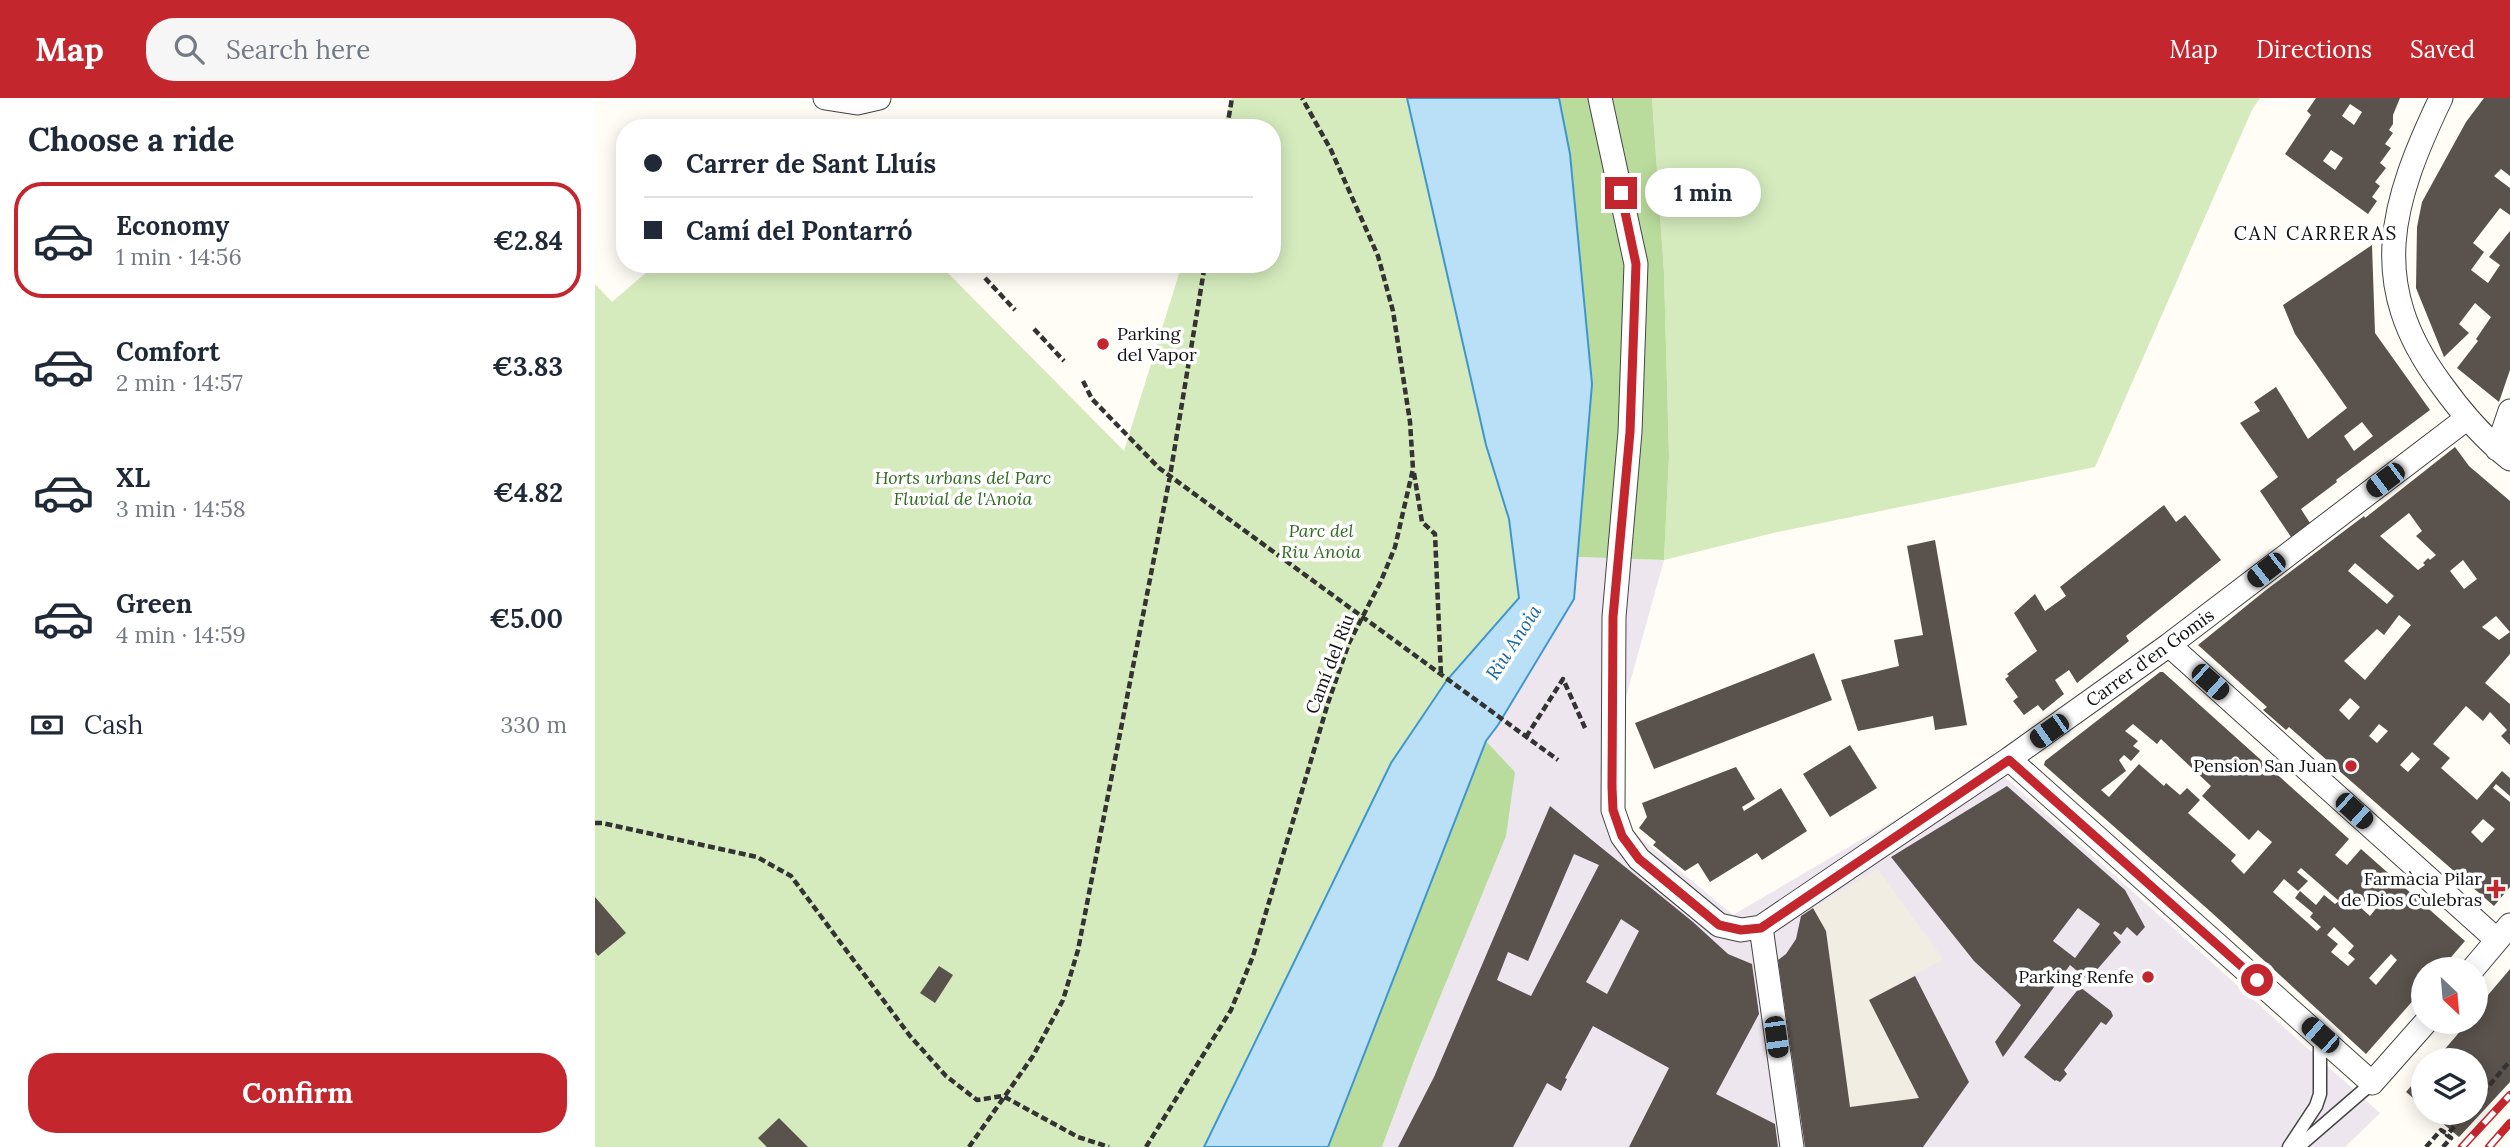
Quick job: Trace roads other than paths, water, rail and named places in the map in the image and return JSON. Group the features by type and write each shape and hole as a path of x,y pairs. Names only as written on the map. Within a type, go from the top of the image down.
{"street":[{"path":"825,98 857,103 879,98"},
{"path":"1600,98 1636,264 1630,432 1613,617 1613,810 1622,836 1639,859 1719,925 1741,930 1761,928 1792,1147"},
{"path":"2441,98 2422,138 2403,190 2395,224 2392,264 2397,298 2415,346 2466,419 2504,454"},
{"path":"2504,454 2510,411"},
{"name":"Carrer d'en Gomis","path":"1761,928 2009,760 2169,645 2466,419"},
{"path":"2169,645 2504,933 2483,957"},
{"path":"2009,760 2372,1083 2415,1034"}],"lane":[{"path":"2289,1147 2321,1094 2320,1035"},
{"path":"2298,1147 2372,1083"}],"water":[{"name":"Riu Anoia","path":"1407,98 1559,98 1570,154 1592,384 1574,599 1486,741 1328,1147 1204,1147 1391,763 1447,680 1519,598 1509,519 1486,445"}],"railway":[{"path":"2462,1147 2510,1095"},
{"path":"2489,1147 2510,1123"}],"place":[{"name":"Parking del Vapor","path":"1103,344"},
{"name":"Pension San Juan","path":"2351,766"},
{"name":"Farmàcia Pilar de Dios Culebras","path":"2496,889"},
{"name":"Parking Renfe","path":"2148,977"}],"district":[{"name":"CAN CARRERAS","path":"2316,233"}],"park label":[{"name":"Horts urbans del Parc Fluvial de l'Anoia","path":"963,488"},
{"name":"Parc del Riu Anoia","path":"1321,541"}]}
